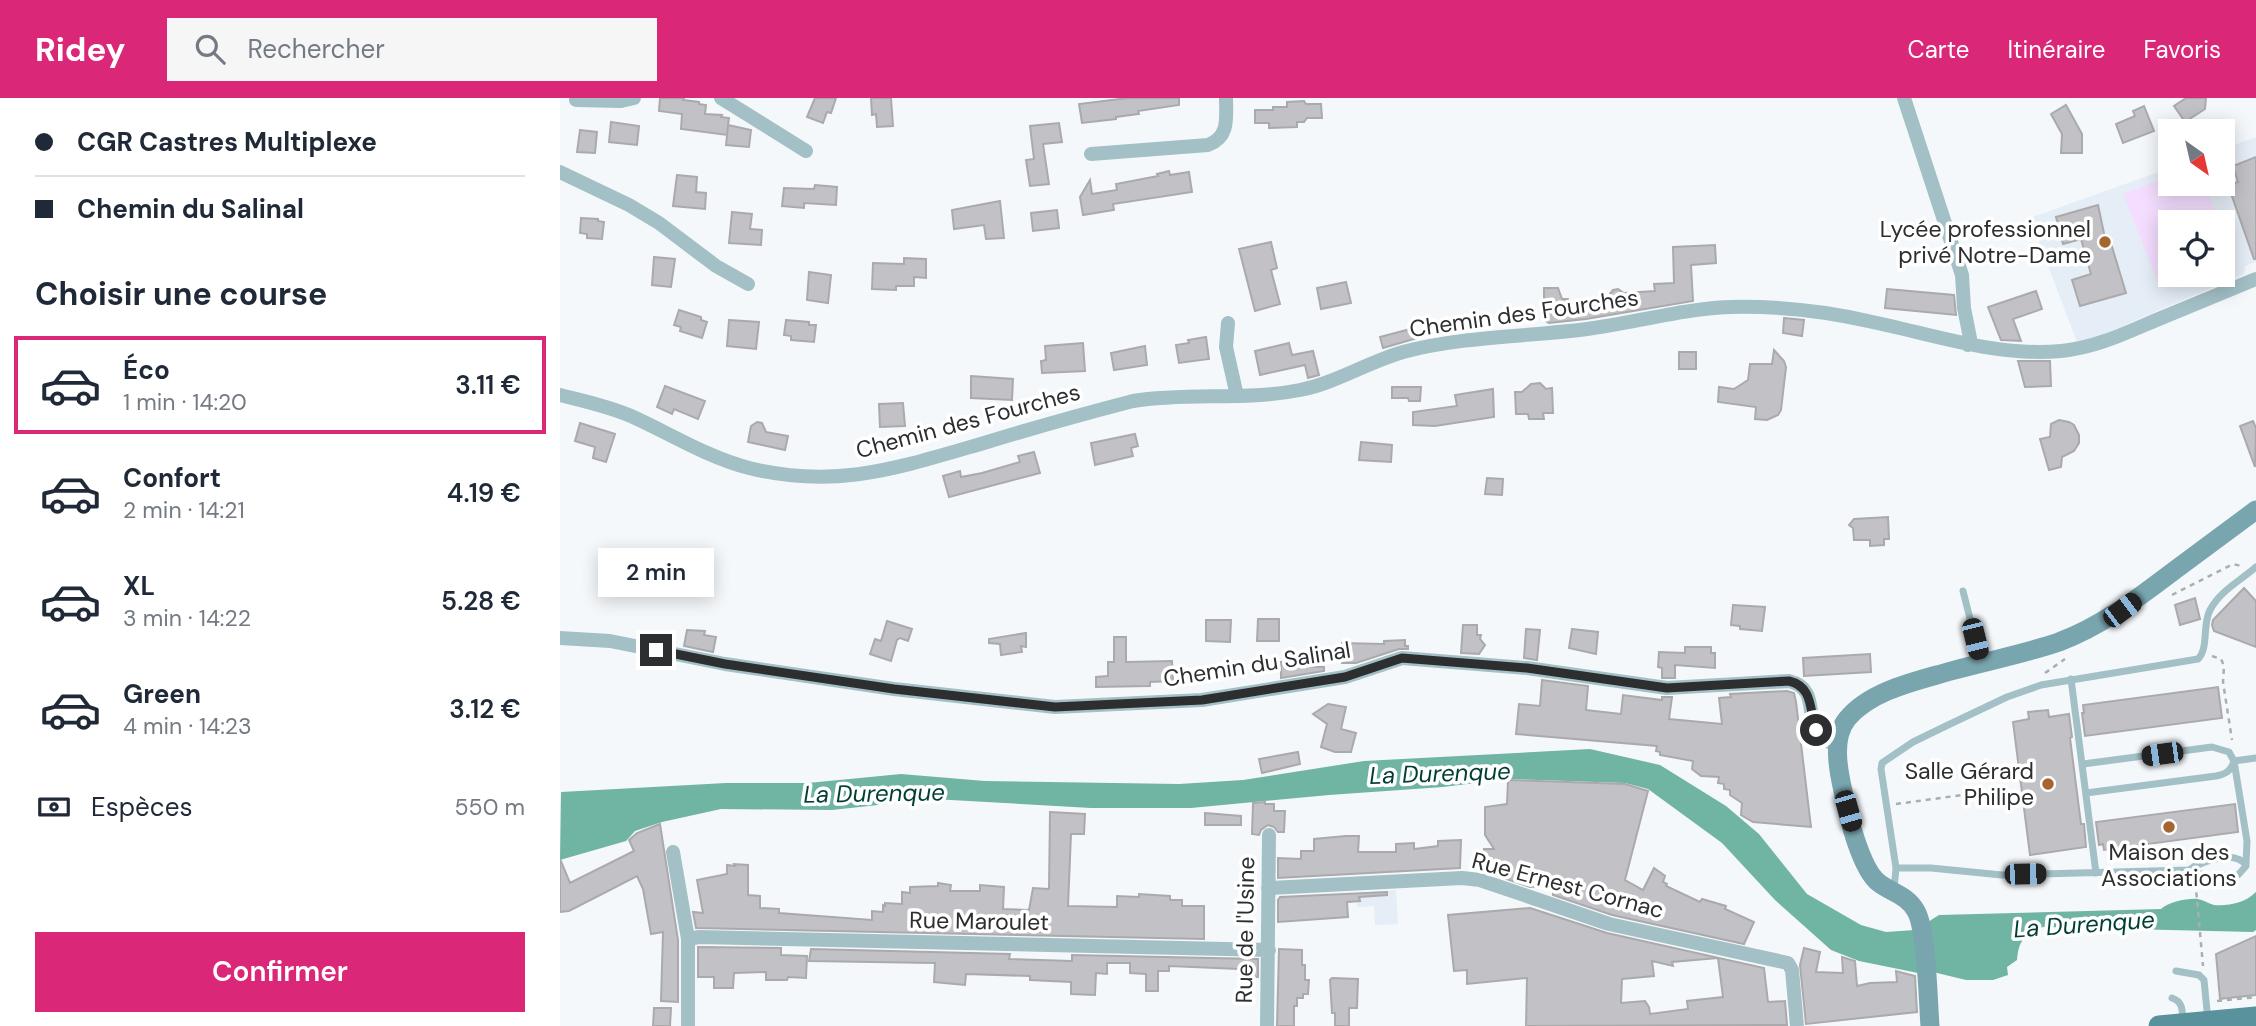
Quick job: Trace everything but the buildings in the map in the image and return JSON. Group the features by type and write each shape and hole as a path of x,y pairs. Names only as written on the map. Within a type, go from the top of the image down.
{"main road":[{"path":"2159,1026 2183,1024 2207,1012 2256,1017"}],"street":[{"path":"576,100 621,101 634,98"},
{"path":"721,98 806,151"},
{"path":"1091,154 1208,145 1216,142 1226,130 1226,98"},
{"path":"1904,98 1962,275 1964,308 1970,338 1968,345"},
{"path":"560,173 629,205 669,230 716,266 748,284"},
{"name":"Chemin des Fourches","path":"560,395 613,409 729,462 761,471 814,478 837,478 881,472 1133,401 1165,397 1237,396 1311,388 1381,359 1438,345 1594,328 1730,307 1864,320 1968,345 1996,349 2061,351 2116,337 2256,279"},
{"path":"1228,323 1226,347 1237,396"},
{"path":"1930,1024 1922,927 1916,911 1904,896 1880,884 1870,875 1858,845 1843,791 1838,745 1846,720 1869,702 1905,685 2060,641 2110,617 2256,510"},
{"name":"Chemin du Salinal","path":"560,638 610,641 725,664 894,689 1055,707 1202,700 1345,677 1402,658 1527,668 1667,688 1789,681 1798,684 1807,692 1818,734 1824,740 1838,745"},
{"name":"Rue de l'Usine","path":"1267,1026 1269,835"},
{"path":"673,852 688,939 688,1026"},
{"name":"Rue Ernest Cornac","path":"1268,888 1462,878 1480,880 1609,924 1788,963 1792,970 1797,1026"},
{"name":"Rue Maroulet","path":"688,939 699,937 1269,950"}],"lane":[{"path":"1894,891 1896,868 1882,763 1913,742 1981,708 2041,685 2192,661 2202,655 2205,623 2211,607 2256,567"},
{"path":"1963,591 1981,662"},
{"path":"2071,679 2096,873"},
{"path":"1896,868 1931,868 2002,875 2189,870 2208,876 2238,875 2246,866 2246,841 2234,761 2229,752 2212,747 2083,764"},
{"path":"2234,761 2252,759"},
{"path":"2087,793 2216,776 2225,774 2232,768 2234,761"},
{"path":"2189,870 2206,861 2236,857 2243,860 2246,866"},
{"path":"2176,971 2194,974 2204,980 2207,1012"},
{"path":"2172,998 2182,1004 2183,1024"}],"path":[{"path":"2162,600 2233,564 2244,567 2249,573"},
{"path":"2202,655 2221,659 2223,662 2223,682 2234,761"},
{"path":"1887,805 2007,789"},
{"path":"2189,870 2196,889 2204,980"},
{"path":"2207,1012 2256,997"}],"shaded area":[{"name":"Lycée professionnel privé Notre-Dame","path":"2256,137 2256,262 2245,266 2244,274 2235,278 2235,210 2158,210 2158,287 2214,287 2099,336 2077,342 2030,218 2158,172 2158,196 2235,196 2235,145"},
{"path":"2158,181 2158,196 2209,196 2214,210 2158,210 2158,282 2123,194"},
{"path":"1396,890 1398,924 1375,925 1374,906 1357,907 1356,893"}],"water":[{"name":"La Durenque","path":"1590,749 1660,765 1726,806 1759,834 1807,894 1861,925 1886,932 1915,930 1939,915 2161,909 2173,902 2194,899 2225,905 2242,901 2256,892 2256,930 2043,927 2024,939 2019,947 2017,960 2007,967 2008,975 1993,980 1966,980 1933,972 1918,973 1859,961 1831,950 1775,900 1722,843 1648,789 1625,783 1508,779 1191,808 1091,808 933,799 832,810 721,809 662,822 635,831 626,841 560,860 561,792 726,783 808,783 901,774 985,781 1179,784 1243,780 1364,761"}],"place":[{"name":"Lycée professionnel privé Notre-Dame","path":"2105,242"},
{"name":"Salle Gérard Philipe","path":"2048,784"},
{"name":"Maison des Associations","path":"2169,827"}],"route":[{"path":"656,650 725,664 894,689 1055,707 1202,700 1345,677 1402,658 1527,668 1667,688 1789,681 1798,684 1807,692 1816,730"}]}
